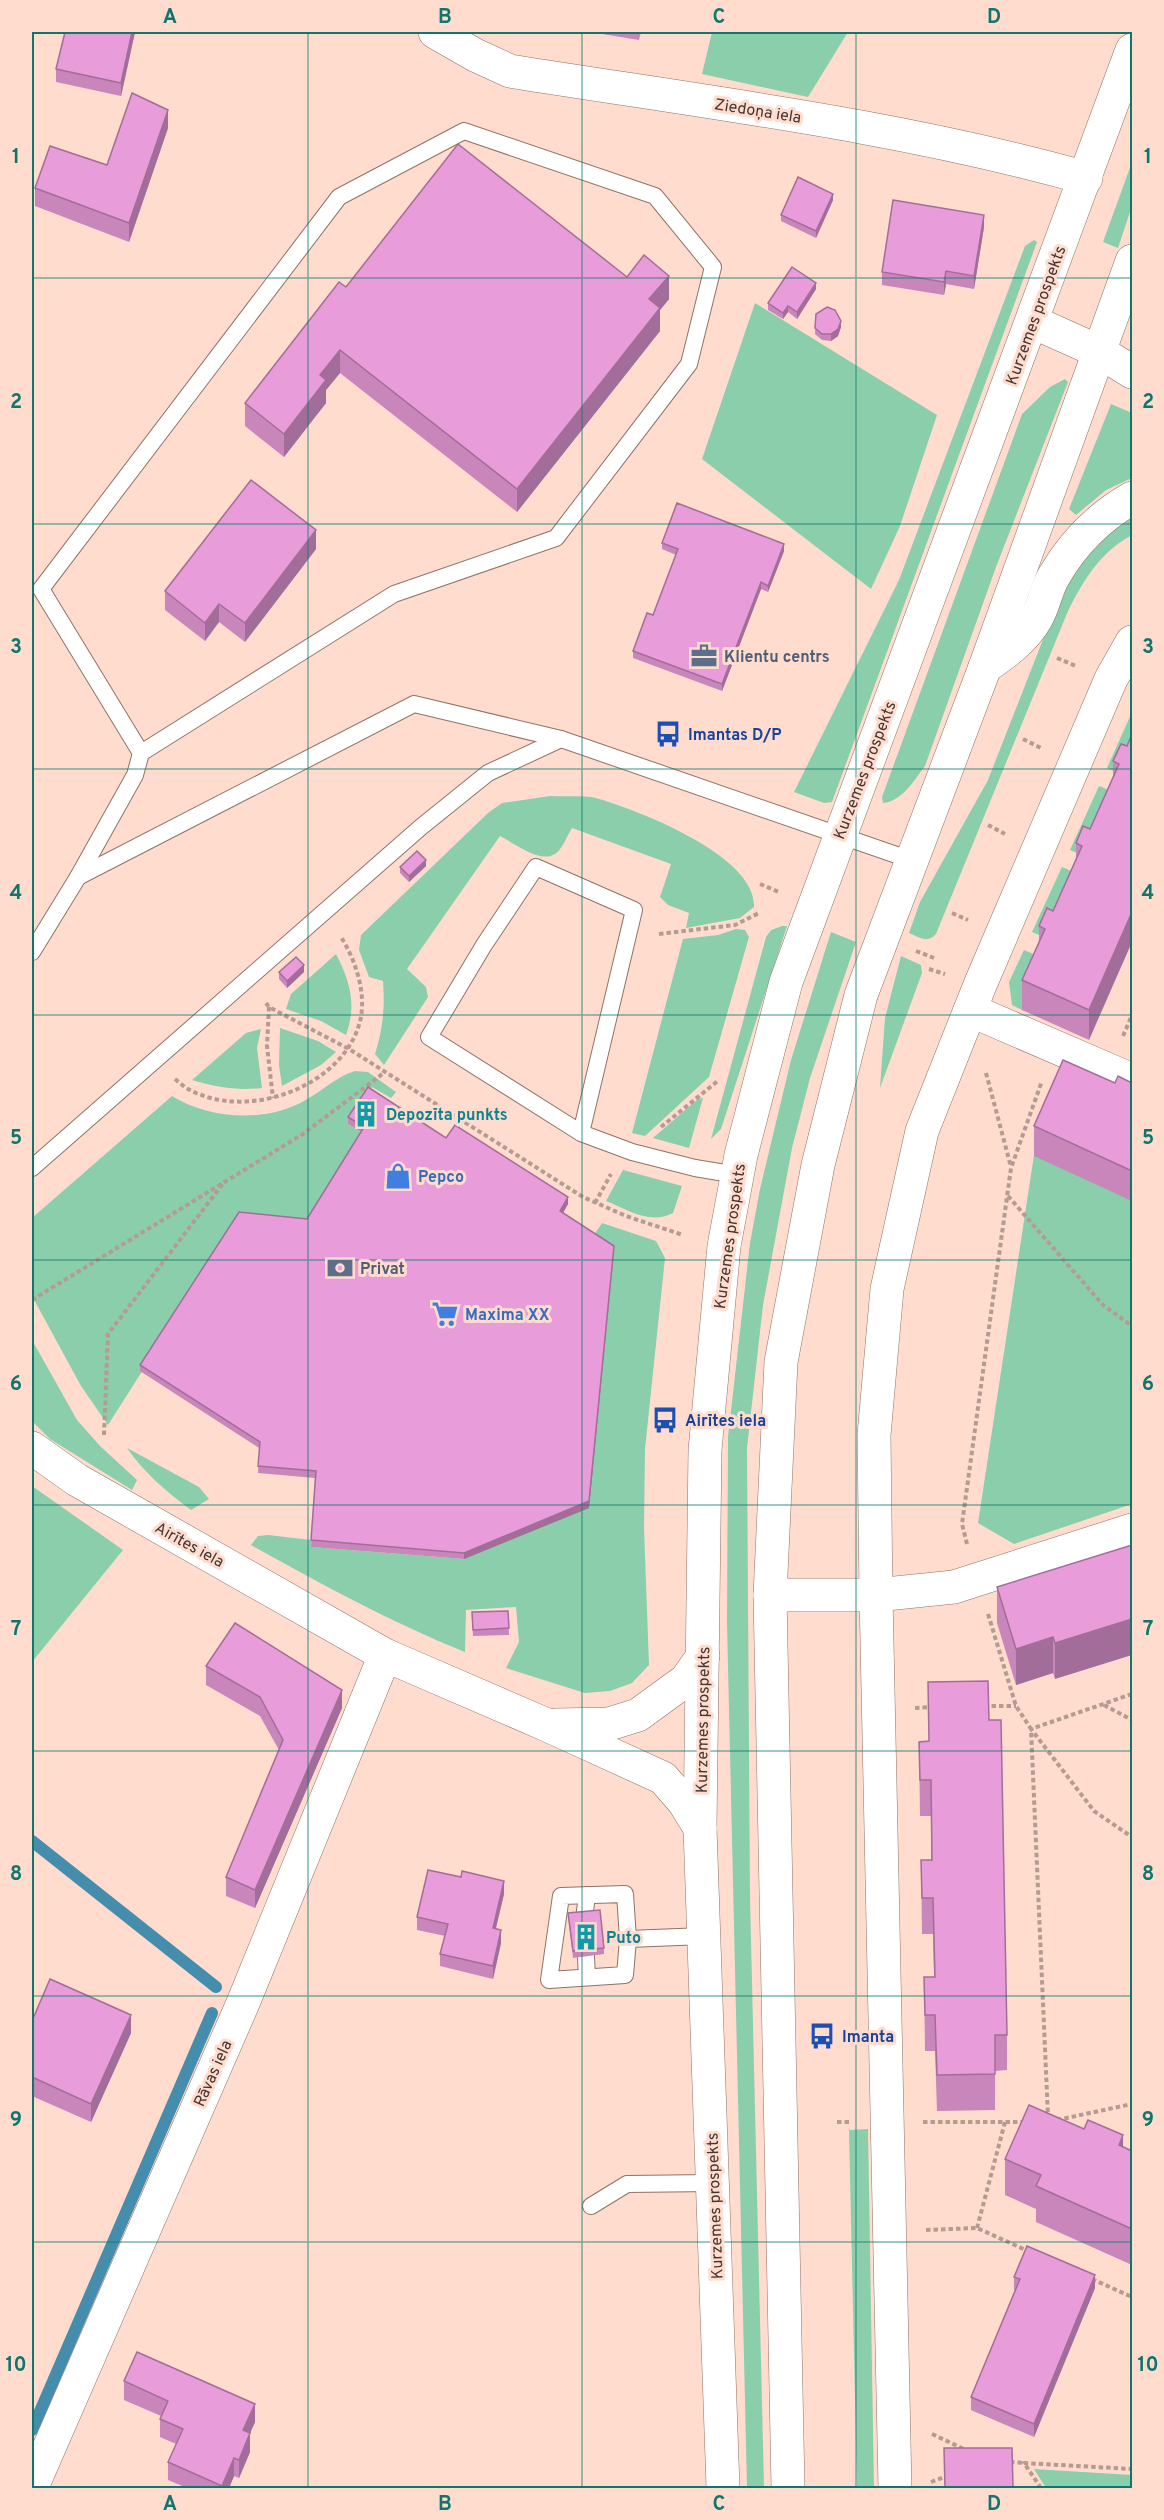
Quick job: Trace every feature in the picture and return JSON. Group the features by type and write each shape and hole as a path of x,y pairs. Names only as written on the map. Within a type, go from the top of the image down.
{"street":[{"name":"Ziedoņa iela","path":"435,32 475,55 510,71 896,134 1044,166 1086,178"},
{"name":"Kurzemes prospekts","path":"723,2488 700,1828 705,1450 724,1246 741,1155 786,982 1033,322 1132,50"},
{"path":"789,2488 770,1595 781,1362 818,1165 861,995 1132,261"},
{"path":"1033,322 1100,352 1132,372"},
{"path":"984,667 1011,649 1036,620 1053,577 1079,540 1113,509 1132,498"},
{"path":"911,2486 894,2416 877,1708 874,1436 887,1289 922,1131 970,1010 1111,679 1132,642"},
{"path":"970,1010 1132,1080"},
{"name":"Airītes iela","path":"32,1448 77,1480 385,1655 547,1725 609,1724 638,1715 686,1680 703,1656"},
{"path":"770,1595 876,1595 954,1587 1132,1530"},
{"name":"Rāvas iela","path":"32,2487 243,2003 385,1655"},
{"path":"547,1725 663,1779 684,1802 700,1828"}],"lane":[{"path":"32,952 78,877 135,775 141,753 394,594 556,538 688,364 713,267 655,196 464,131 339,197 41,590 141,753"},
{"path":"78,877 414,704 561,739 910,860"},
{"path":"32,1168 421,827 488,773 561,739"},
{"path":"581,1133 634,910 536,867 484,945 429,1037 581,1133 632,1152 737,1176"},
{"path":"625,1894 628,1939 625,1974 549,1980 561,1896 625,1894"},
{"path":"587,1895 584,1919 587,1977"},
{"path":"628,1939 704,1936"},
{"path":"591,2206 627,2184 713,2183"}],"path":[{"path":"628,937 690,932 735,925 759,914"},
{"path":"166,1072 190,1090 219,1099 248,1101 273,1098 307,1085 330,1070 349,1049 360,1023 361,996 357,970 339,933"},
{"path":"264,999 270,1007 349,1049 583,1197 626,1216 683,1235"},
{"path":"270,1007 267,1046 273,1098"},
{"path":"1054,1046 1011,1168 962,1524 977,1580 1017,1706 1031,1729 1094,1811 1132,1838"},
{"path":"984,1066 1011,1168"},
{"path":"32,1300 227,1178 303,1134 385,1072"},
{"path":"657,1130 719,1080"},
{"path":"595,1203 615,1167"},
{"path":"104,1435 108,1334 227,1178"},
{"path":"1008,1196 1103,1305 1132,1326"},
{"path":"1031,1729 1132,1694"},
{"path":"1103,1704 1132,1720"},
{"path":"982,1706 1017,1706"},
{"path":"877,1708 935,1707"},
{"path":"1031,1729 1048,2121 1132,2104"},
{"path":"977,2228 1005,2121"},
{"path":"887,2122 1038,2121"},
{"path":"889,2231 977,2228 1029,2251"},
{"path":"1091,2279 1132,2297"},
{"path":"894,2416 976,2454"},
{"path":"1005,2461 1132,2469"},
{"path":"1024,2463 1041,2488"},
{"path":"911,2486 956,2472"}],"green space":[{"path":"712,32 848,32 808,97 702,74"},
{"path":"1132,162 1132,206 1118,248 1103,242"},
{"path":"1034,240 1037,242 832,802 824,803 794,792 899,580 1025,246"},
{"path":"755,303 937,415 900,526 871,589 702,459"},
{"path":"1065,379 1068,382 996,567 925,766 902,794 883,803 882,797 1022,414 1050,387"},
{"path":"1111,404 1132,413 1132,478 1106,490 1076,515 1069,509"},
{"path":"1132,518 1132,535 1102,558 1068,611 936,934 926,939 909,933 920,902 988,780 1060,596 1074,572 1099,541"},
{"path":"1132,712 1132,764 1127,777 1107,768"},
{"path":"1099,786 1119,794 1090,859 1070,850"},
{"path":"550,796 596,798 639,813 692,838 716,853 736,870 750,888 754,907 740,918 686,928 689,913 668,905 660,897 671,864 572,828 560,849 554,855 547,857 522,849 500,836 407,969 426,987 428,997 384,1065 375,1054 383,1018 383,981 369,977 359,950 361,935 488,813 502,803"},
{"path":"1062,867 1076,873 1053,941 1032,932"},
{"path":"787,926 721,1129 711,1139 766,937 771,930"},
{"path":"736,929 745,930 749,937 709,1077 645,1136 632,1133 683,939 718,935"},
{"path":"831,932 856,942 810,1078 792,1148 763,1305 747,1448 750,1898 764,2488 747,2488 727,1623 728,1437 750,1243 760,1189 791,1060"},
{"path":"1024,950 1045,959 1022,1010 1012,1005 1009,982"},
{"path":"336,954 350,993 351,1013 346,1035 321,1021 286,1009 291,994"},
{"path":"901,956 921,965 922,973 880,1088 885,1018"},
{"path":"280,1028 318,1041 336,1052 321,1065 282,1086 279,1065"},
{"path":"261,1029 257,1048 262,1088 227,1088 192,1080 246,1033"},
{"path":"355,1071 368,1072 396,1092 391,1098 372,1087 348,1124 364,1134 307,1225 239,1219 108,1425 81,1386 32,1296 32,1218 172,1096 203,1110 220,1113 255,1115 272,1113 304,1101"},
{"path":"703,1098 689,1148 653,1138 698,1099"},
{"path":"1034,1155 1132,1199 1132,1504 1014,1544 978,1523"},
{"path":"623,1170 682,1186 673,1213 647,1217 606,1201"},
{"path":"602,1223 656,1241 665,1258 645,1449 644,1528 649,1665 632,1683 610,1691 585,1693 506,1668 519,1642 516,1607 466,1610 465,1652 383,1615 251,1545 258,1536 268,1535 311,1540 311,1547 464,1559 592,1238"},
{"path":"32,1340 77,1420 100,1446 137,1480 132,1490 50,1439 32,1421"},
{"path":"127,1448 199,1487 209,1499 191,1510 156,1482"},
{"path":"32,1486 123,1550 32,1662"},
{"path":"868,2129 874,2488 857,2488 849,2130"},
{"path":"1034,2469 1132,2475 1132,2488 1046,2488"}],"building":[{"path":"65,32 132,32 121,83 56,69"},
{"path":"132,93 168,110 129,223 35,188 50,146 107,165"},
{"path":"458,144 627,277 644,255 669,276 649,299 660,308 517,489 340,350 320,375 326,380 284,434 245,403 339,282 346,287"},
{"path":"798,177 833,194 816,231 781,215"},
{"path":"893,200 984,215 974,276 946,271 944,282 882,272"},
{"path":"792,267 816,283 797,312 788,306 783,313 768,303"},
{"path":"827,307 835,310 841,321 838,329 831,334 822,334 815,328 816,314"},
{"path":"251,480 316,530 245,623 219,604 205,623 165,591"},
{"path":"677,503 784,544 768,586 761,582 722,684 633,651 647,613 653,615 678,549 662,543"},
{"path":"1132,734 1132,912 1089,1010 1022,980 1045,929 1039,926 1047,908 1053,911 1082,846 1076,843 1083,826 1090,829 1119,764 1113,761 1121,744 1127,746"},
{"path":"417,851 426,860 409,876 400,867"},
{"path":"296,957 304,965 287,981 279,972"},
{"path":"1063,1060 1115,1083 1118,1076 1132,1083 1132,1171 1034,1126"},
{"path":"368,1087 446,1138 455,1125 568,1197 560,1211 614,1246 589,1501 464,1553 311,1540 316,1471 258,1466 260,1442 140,1365 239,1212 307,1219 364,1127 348,1117"},
{"path":"1132,1545 1132,1619 1055,1643 1053,1637 1016,1649 997,1587"},
{"path":"508,1611 509,1628 473,1630 472,1612"},
{"path":"235,1623 342,1690 255,1890 226,1877 283,1740 260,1697 206,1666"},
{"path":"988,1681 989,1720 1001,1720 1007,2035 995,2035 995,2074 937,2075 935,2015 925,2015 924,1977 935,1977 933,1898 922,1898 921,1860 932,1860 931,1780 920,1780 919,1742 929,1741 928,1682"},
{"path":"428,1870 461,1877 462,1871 504,1881 493,1928 501,1930 493,1966 440,1954 448,1924 417,1917"},
{"name":"Puto","path":"600,1910 604,1948 573,1951 568,1913"},
{"path":"50,1979 131,2015 91,2104 32,2077 32,2021"},
{"path":"1029,2105 1084,2129 1088,2120 1123,2135 1119,2145 1132,2151 1132,2229 1036,2186 1041,2175 1005,2159"},
{"path":"1027,2246 1095,2275 1034,2424 971,2397 1020,2279 1014,2277"},
{"path":"137,2352 255,2404 243,2430 250,2433 239,2460 234,2458 222,2486 168,2462 183,2429 160,2419 168,2401 124,2381"},
{"path":"944,2448 1012,2448 1013,2488 945,2488"}],"waterway":[{"path":"32,1841 216,1987"},
{"path":"32,2430 212,2013"}],"place":[{"name":"Klientu centrs","path":"704,656"},
{"name":"Imantas D/P","path":"668,734"},
{"name":"Depozīta punkts","path":"366,1114"},
{"name":"Pepco","path":"398,1176"},
{"name":"Privat","path":"340,1268"},
{"name":"Maxima XX","path":"445,1314"},
{"name":"Airītes iela","path":"665,1420"},
{"name":"Puto","path":"586,1937"},
{"name":"Imanta","path":"822,2036"}]}
